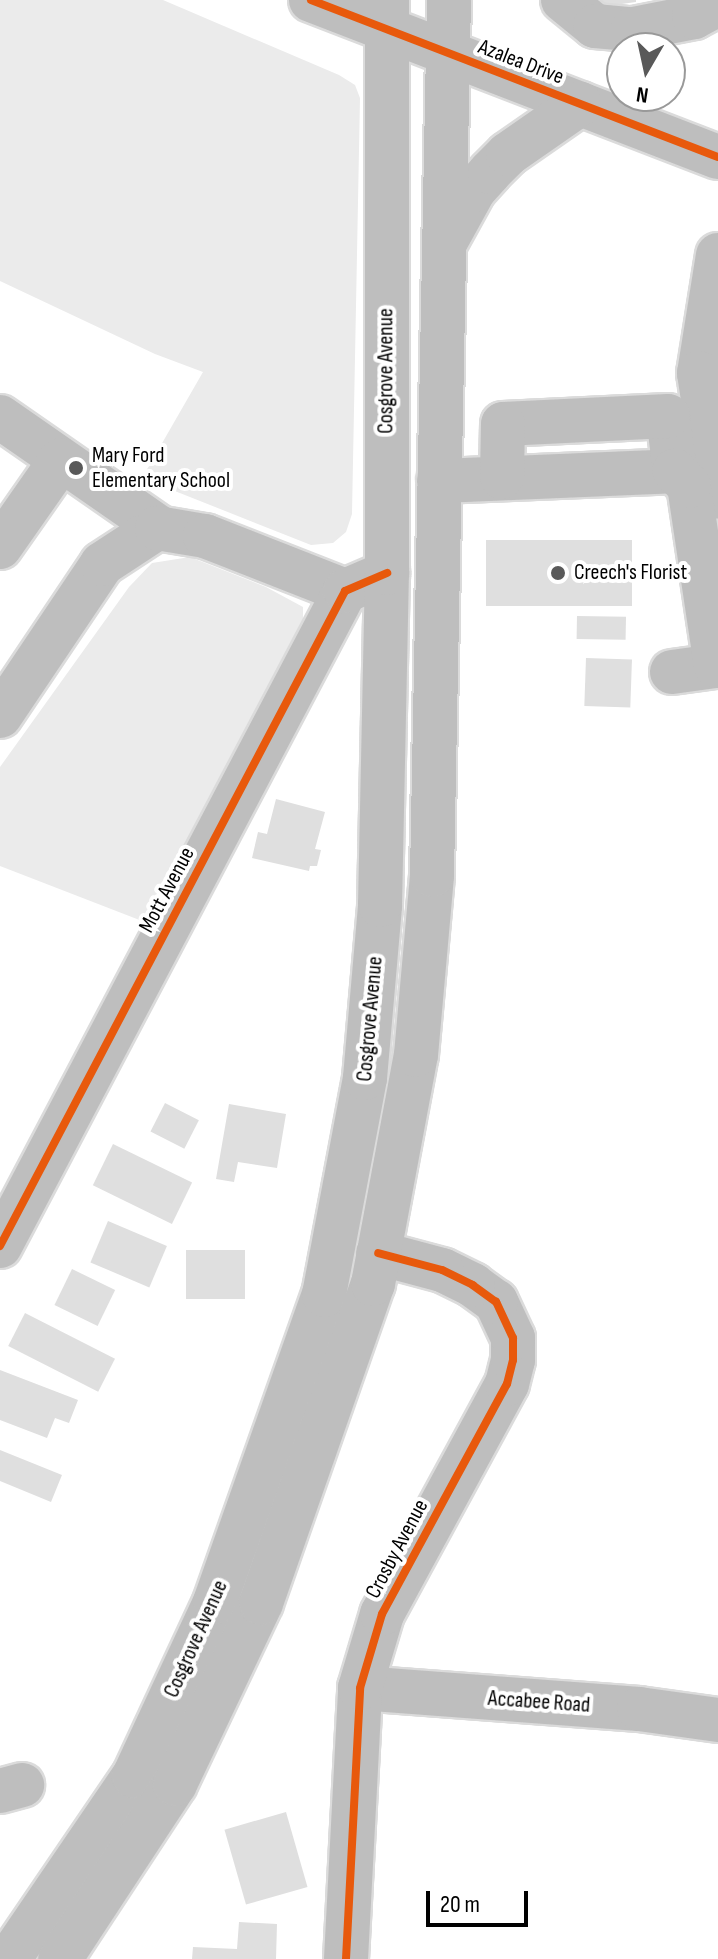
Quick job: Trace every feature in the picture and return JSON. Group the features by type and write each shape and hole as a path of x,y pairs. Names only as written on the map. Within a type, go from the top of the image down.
{"main road":[{"name":"Azalea Drive","path":"311,0 386,14 446,52 718,157"},
{"name":"Cosgrove Avenue","path":"60,1959 175,1784 261,1603 373,1284 416,1055 432,875 449,0"},
{"path":"563,0 595,26 633,29 694,17 718,4"},
{"name":"Cosgrove Avenue","path":"9,1959 134,1776 215,1602 324,1295 365,1078 380,905 387,573 386,14"},
{"path":"443,247 474,190 490,172 508,154 580,104"},
{"path":"675,471 686,411 699,373 718,255"},
{"path":"502,477 503,424 686,411"},
{"path":"686,411 718,497"},
{"path":"6,434 61,460 160,528 205,536 345,591 387,573"},
{"path":"0,547 61,460"},
{"path":"439,481 675,471 689,486 717,666 672,672"},
{"path":"0,716 102,564 160,528"},
{"name":"Mott Avenue","path":"0,1246 345,591"},
{"name":"Crosby Avenue","path":"346,1959 360,1688 382,1614 507,1384 513,1360 513,1338 496,1302 473,1285 442,1270 378,1253"},
{"name":"Accabee Road","path":"360,1688 639,1709 718,1720"}],"shaded area":[{"path":"0,0 163,0 339,75 355,85 360,98 352,514 346,532 333,543 311,545 142,478 203,372 155,354 0,281"},
{"path":"190,557 266,587 303,607 303,633 155,926 0,866 0,767 129,587 152,563"}],"building":[{"path":"592,0 636,0 636,2 593,8"},
{"name":"Creech's Florist","path":"486,540 632,540 632,606 486,606"},
{"path":"577,616 626,617 626,640 577,639"},
{"path":"586,658 632,660 630,708 584,706"},
{"path":"276,799 325,812 315,849 321,850 317,866 310,866 309,871 252,858 258,832 267,834"},
{"path":"165,1103 199,1120 184,1149 150,1132"},
{"path":"229,1104 286,1114 277,1168 238,1162 234,1182 216,1179"},
{"path":"113,1144 192,1183 172,1224 93,1185"},
{"path":"108,1221 167,1246 149,1287 90,1262"},
{"path":"186,1250 245,1250 245,1299 186,1299"},
{"path":"72,1269 115,1290 98,1326 54,1305"},
{"path":"25,1313 115,1359 98,1392 8,1346"},
{"path":"0,1370 78,1400 69,1423 55,1418 47,1438 0,1420"},
{"path":"0,1450 62,1475 51,1502 0,1481"},
{"path":"286,1812 307,1887 246,1905 224,1830"},
{"path":"239,1922 277,1924 276,1959 192,1959 193,1947 237,1949"}],"cycle path":[{"path":"311,0 718,157"},
{"path":"0,1246 345,591 387,573"},
{"path":"346,1959 360,1688 382,1614 507,1384 513,1360 513,1338 496,1302 473,1285 442,1270 378,1253"}],"place":[{"name":"Mary Ford Elementary School","path":"76,468"},
{"name":"Creech's Florist","path":"558,573"}]}
